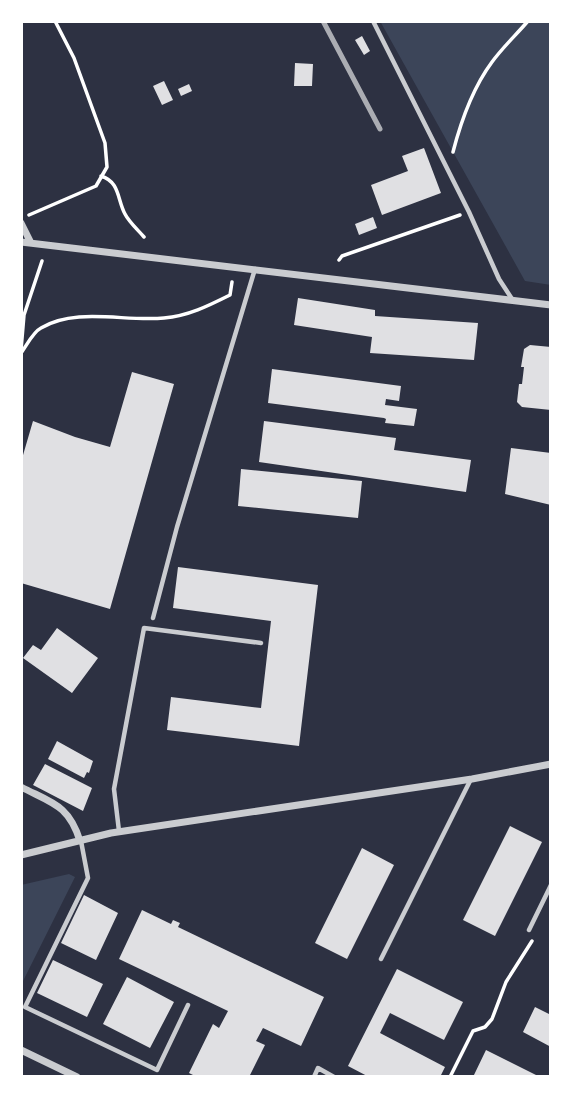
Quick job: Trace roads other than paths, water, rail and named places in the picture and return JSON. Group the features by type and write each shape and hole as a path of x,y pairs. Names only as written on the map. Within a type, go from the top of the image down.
{"street":[{"path":"21,221 31,243"},
{"path":"21,242 551,305"},
{"path":"21,855 120,832 472,779 551,764"},
{"path":"21,787 62,808 74,822 80,841"},
{"path":"21,1050 77,1077"}],"lane":[{"path":"373,21 469,212 499,279 513,300"},
{"path":"153,618 177,527 256,268"},
{"path":"120,832 114,789 144,628 261,643"},
{"path":"381,959 472,779"},
{"path":"80,841 88,878 25,1007 157,1070 188,1005"},
{"path":"529,930 551,885"},
{"path":"314,1077 318,1068 334,1077"}],"railway":[{"path":"323,21 380,129"}]}
